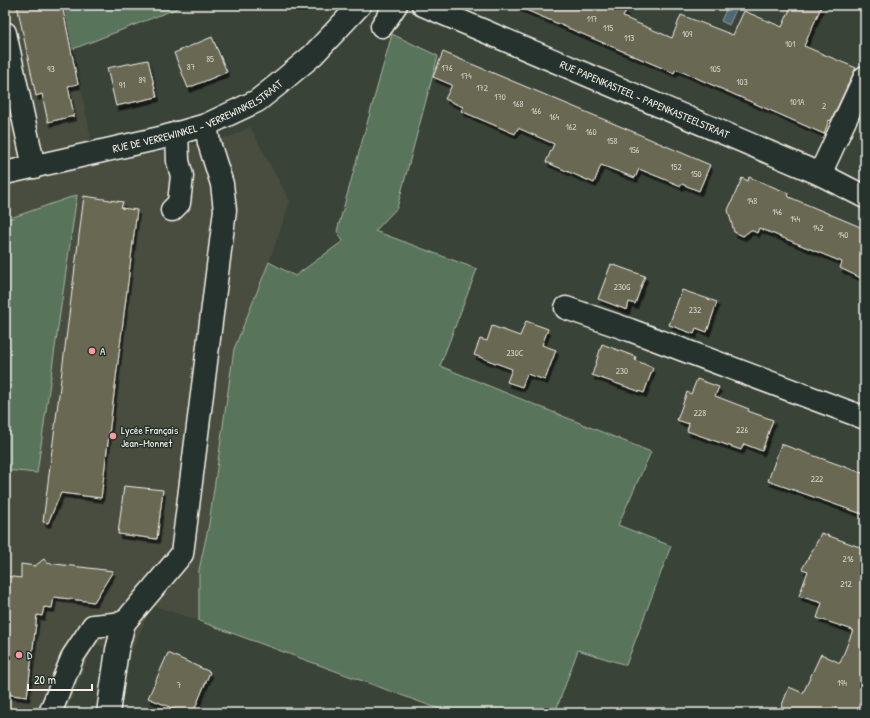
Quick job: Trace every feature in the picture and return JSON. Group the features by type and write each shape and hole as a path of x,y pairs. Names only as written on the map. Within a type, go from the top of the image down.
{"street":[{"path":"382,26 396,5"},
{"name":"RUE PAPENKASTEEL - PAPENKASTEELSTRAAT","path":"423,5 820,174 865,196"},
{"name":"RUE DE VERREWINKEL - VERREWINKELSTRAAT","path":"5,173 176,134 262,107 276,86 313,55 354,7"},
{"path":"5,33 34,167"},
{"path":"820,174 865,77"},
{"path":"108,713 117,650 124,623 182,554 225,210 222,184 206,125"},
{"path":"171,214 179,203 182,176 178,162 176,134"},
{"path":"566,308 865,418"},
{"path":"50,713 73,656 93,626 124,623"}],"shaded area":[{"name":"Lycée Français Jean-Monnet","path":"5,5 64,5 95,166 232,136 250,127 290,202 269,262 234,349 209,524 199,570 199,621 152,605 130,655 94,644 66,713 5,713"}],"green space":[{"path":"64,5 177,5 178,8 73,49"},
{"path":"392,34 438,56 397,208 375,231 477,269 440,366 651,452 618,525 671,546 626,665 578,650 555,713 450,713 199,621 199,570 209,524 234,349 269,262 295,276 343,241 337,231"},
{"path":"77,195 37,473 5,470 5,220"}],"water":[{"path":"728,5 738,5 729,25 721,21"}],"building":[{"path":"17,5 62,5 78,84 68,86 74,116 48,122 42,94 36,96"},
{"path":"514,5 611,5 626,11 623,17 672,38 681,15 733,35 744,11 782,27 792,5 822,5 804,46 856,68 831,121 829,120 824,134 676,69 674,73"},
{"path":"212,37 227,72 188,88 174,53"},
{"path":"443,52 710,165 699,191 682,184 681,186 639,169 635,178 601,165 594,183 546,162 554,144 518,128 515,134 461,111 463,107 445,99 452,85 433,77"},
{"path":"148,60 157,97 116,106 107,68"},
{"path":"749,177 788,193 789,197 865,229 865,280 840,268 842,262 759,228 757,233 751,230 743,236 734,232 728,210 742,178 748,181"},
{"name":"A","path":"84,196 123,202 121,208 137,210 101,498 61,493 48,523 43,522"},
{"path":"611,264 645,276 635,304 629,302 627,310 598,299"},
{"path":"682,290 717,302 707,332 696,328 694,334 669,325"},
{"path":"526,321 548,329 542,345 556,350 545,380 527,374 522,387 507,382 512,369 474,355 480,339 487,341 492,326 520,336"},
{"path":"602,344 636,357 635,360 653,368 644,393 592,375"},
{"path":"697,379 719,387 715,396 749,409 748,411 773,420 762,451 744,444 741,450 687,431 689,424 677,420 687,392 691,394"},
{"path":"781,444 865,474 865,515 768,481"},
{"path":"124,486 163,490 157,539 118,534"},
{"path":"821,533 865,549 865,713 779,713 789,687 803,693 821,654 840,663 853,630 817,618 822,603 799,596 808,571 802,569"},
{"name":"D","path":"44,559 47,563 113,571 94,602 54,597 52,608 44,607 42,616 37,615 27,697 5,694 5,576 21,578 21,564 35,566"},
{"path":"168,653 210,672 193,713 184,713 148,698"}],"place":[{"name":"A","path":"92,351"},
{"name":"Lycée Français Jean-Monnet","path":"113,436"},
{"name":"D","path":"19,655"}]}
